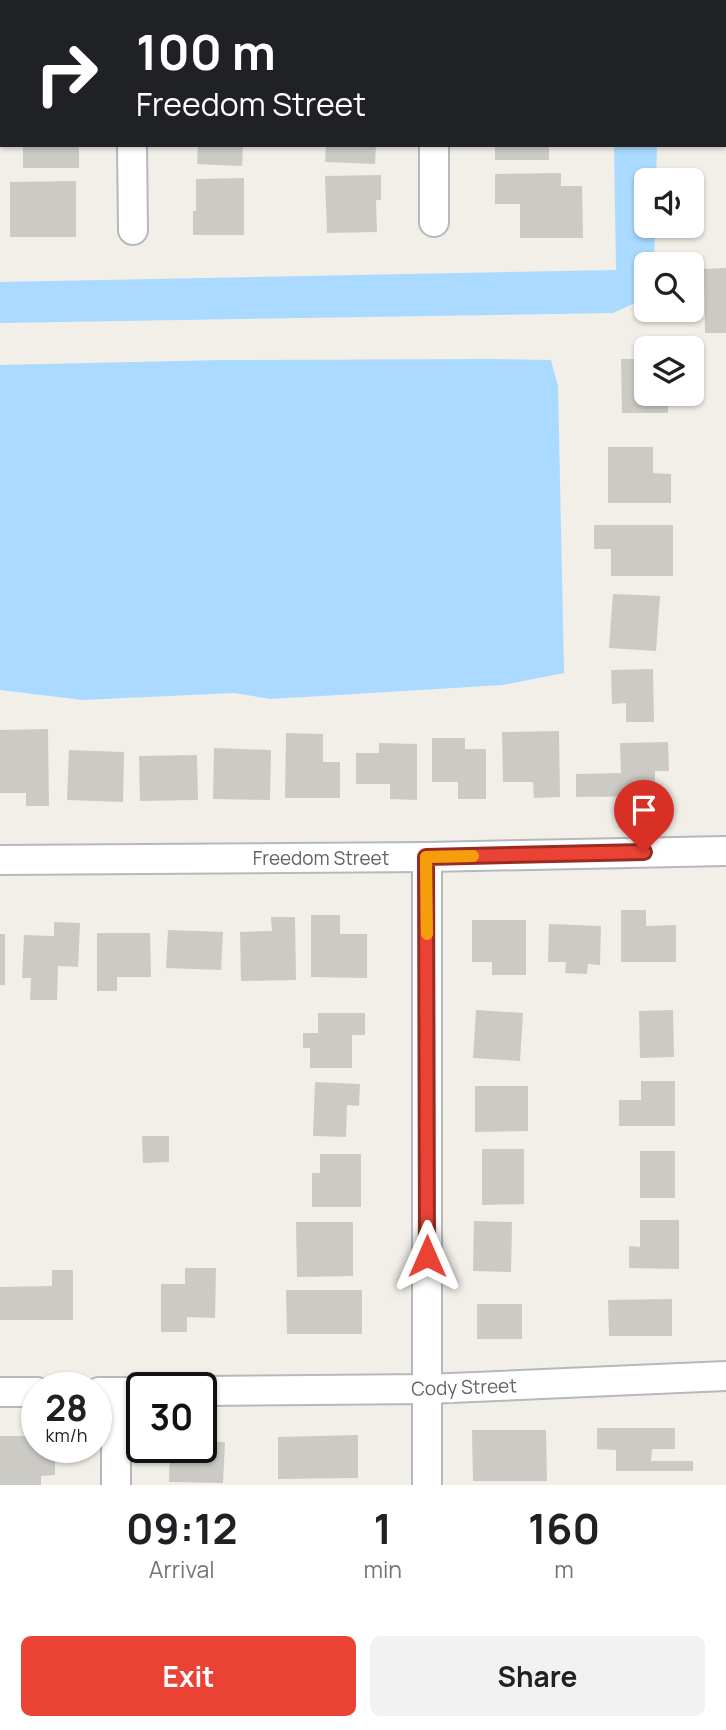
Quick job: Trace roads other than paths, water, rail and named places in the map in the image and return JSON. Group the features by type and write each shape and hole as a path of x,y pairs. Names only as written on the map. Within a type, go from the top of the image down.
{"street":[{"path":"132,147 133,230"},
{"path":"434,147 434,222"},
{"name":"Freedom Street","path":"0,860 426,857 726,851"},
{"path":"426,857 427,1485"},
{"name":"Cody Street","path":"217,1391 427,1389 726,1377"},
{"path":"0,1392 21,1392"},
{"path":"116,1485 118,1392"}],"water":[{"path":"614,147 657,147 656,168 634,168 634,238 655,238 654,252 634,252 634,303 613,313 0,323 0,282 616,270"},
{"path":"223,360 551,360 558,386 564,673 503,685 271,699 234,693 83,700 0,690 0,365"}]}
